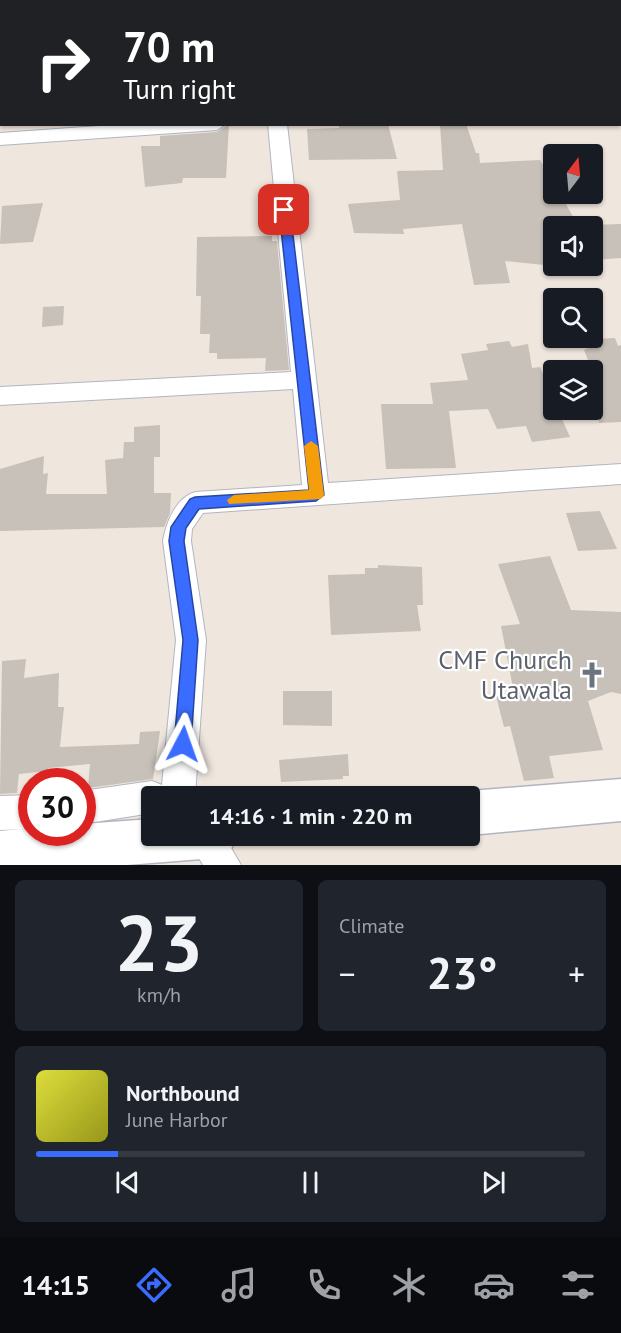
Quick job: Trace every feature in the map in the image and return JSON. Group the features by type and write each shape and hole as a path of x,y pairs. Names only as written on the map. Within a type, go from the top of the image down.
{"street":[{"path":"0,139 188,126"},
{"path":"277,126 316,495"},
{"path":"0,396 304,380"},
{"path":"166,786 190,640 177,541 179,527 195,503 621,474"},
{"path":"96,806 141,799"},
{"path":"480,812 621,800"},
{"path":"0,813 18,812"},
{"path":"96,841 141,842"},
{"path":"0,853 35,846"}],"building":[{"path":"229,126 226,178 183,178 182,183 145,187 141,146 160,146 160,136 217,132"},
{"path":"339,126 389,126 397,159 309,160 307,129 339,128"},
{"path":"440,126 467,126 476,153 479,153 480,163 540,160 543,165 543,204 566,204 573,216 543,216 543,265 505,261 510,283 474,285 462,224 403,229 404,234 354,233 348,204 400,200 397,171 443,170"},
{"path":"43,203 33,242 0,244 2,206"},
{"path":"621,224 621,258 603,259 603,225"},
{"path":"272,236 272,241 277,241 289,370 265,371 266,358 217,359 217,353 209,353 210,334 200,334 201,296 196,296 197,237"},
{"path":"64,306 63,325 42,327 43,307"},
{"path":"615,338 618,346 621,345 621,422 599,423 599,420 603,420 603,360 588,360 584,350 603,348 603,339"},
{"path":"509,341 512,347 528,344 532,368 540,367 543,374 543,420 562,420 570,437 532,442 526,426 497,429 488,409 449,411 456,468 386,469 381,404 433,404 430,383 468,380 461,354 488,350 486,344"},
{"path":"160,425 160,457 154,457 154,493 171,493 170,513 164,527 0,531 0,469 44,456 43,474 48,473 46,494 107,494 105,460 123,458 124,442 134,442 134,427"},
{"path":"600,511 617,549 578,551 566,513"},
{"path":"550,556 571,610 621,612 621,694 611,692 588,701 603,750 549,756 554,778 524,781 510,726 504,727 496,696 514,693 501,626 520,624 498,564"},
{"path":"378,565 422,567 423,605 417,605 421,631 331,635 328,575 365,574 365,568 378,568"},
{"path":"26,659 24,678 59,673 58,707 64,707 60,747 139,744 140,732 160,731 153,779 96,787 96,768 90,768 90,764 18,768 17,793 0,794 2,661"},
{"path":"283,691 332,691 332,726 283,725"},
{"path":"348,754 349,776 343,776 343,779 281,782 279,760"}],"slow traffic":[{"path":"234,500 316,495 311,446"}],"place":[{"name":"CMF Church Utawala","path":"592,675"}],"route":[{"path":"183,744 190,640 177,541 179,527 188,517 195,503 316,495 284,210"}]}
